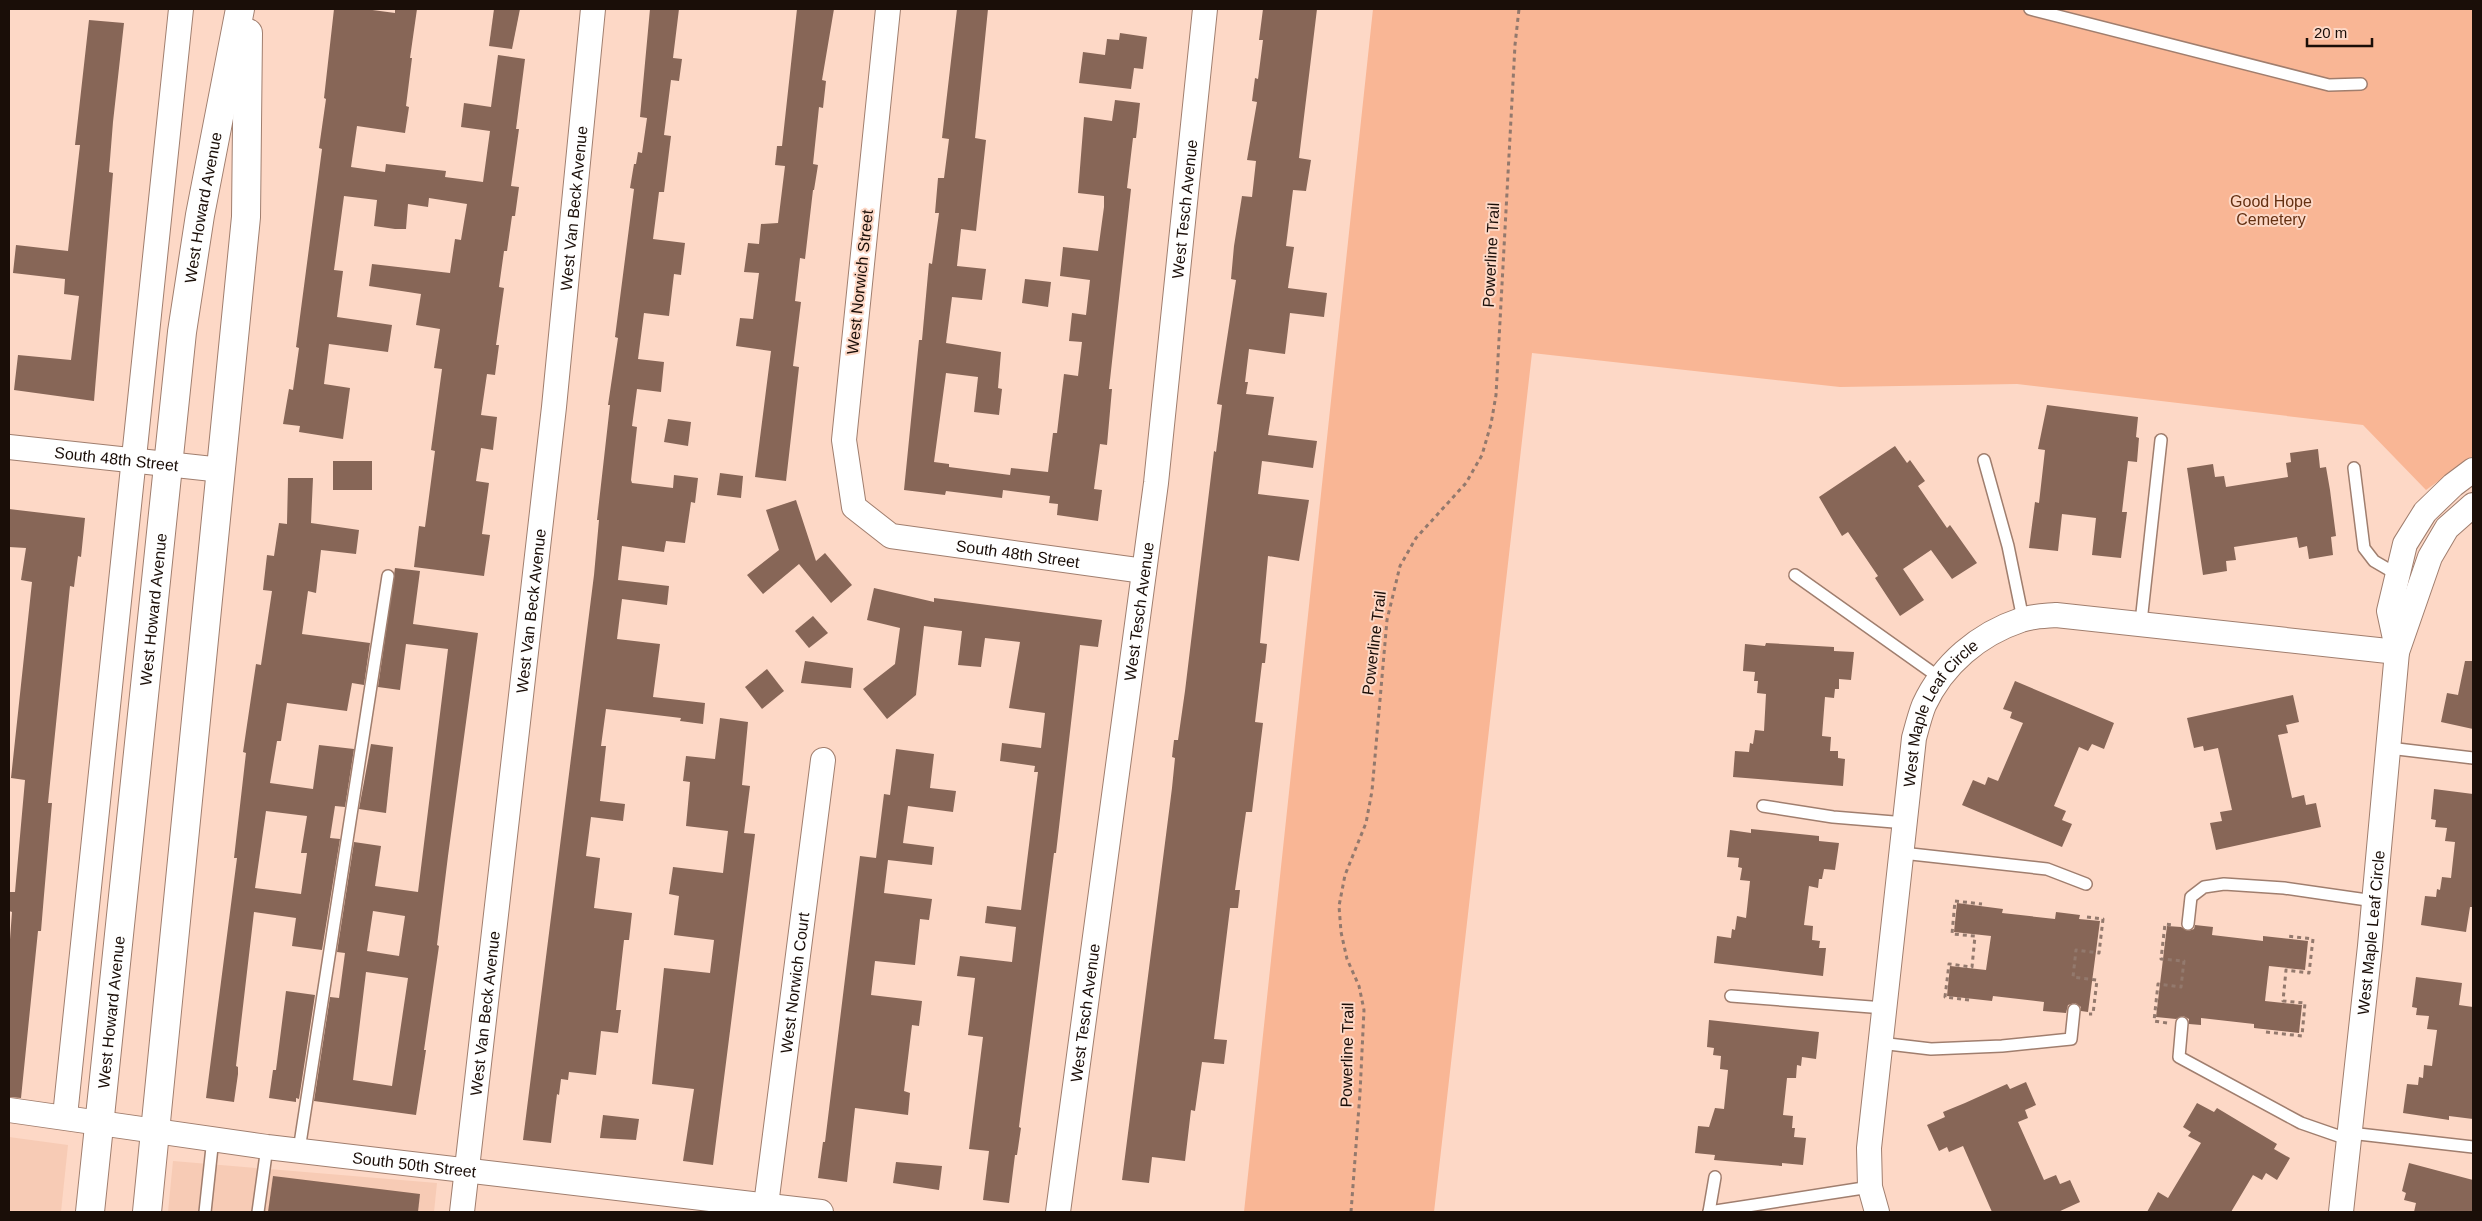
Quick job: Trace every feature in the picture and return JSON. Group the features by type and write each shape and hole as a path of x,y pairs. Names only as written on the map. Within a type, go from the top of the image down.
{"street":[{"path":"65,1116 132,462 181,9"},
{"name":"West Howard Avenue","path":"90,1212 182,332 200,215 240,9"},
{"name":"West Howard Avenue","path":"148,1212 246,217 248,9"},
{"name":"West Van Beck Avenue","path":"462,1212 554,408 593,9"},
{"name":"West Norwich Street","path":"888,9 844,440 854,507 891,536"},
{"name":"West Tesch Avenue","path":"1058,1212 1156,483 1205,9"},
{"name":"South 48th Street","path":"9,447 132,462 222,470"},
{"name":"West Maple Leaf Circle","path":"2397,652 2389,610 2405,544 2425,512 2453,485 2473,470"},
{"name":"West Maple Leaf Circle","path":"2341,1212 2374,901 2397,652 2430,557 2447,528 2473,505"},
{"name":"South 48th Street","path":"891,536 1144,571"},
{"name":"West Maple Leaf Circle","path":"1877,1212 1870,1187 1869,1148 1914,738 1924,706 1940,678 1962,653 1992,632 2023,619 2056,614 2397,652"},
{"name":"West Norwich Court","path":"766,1205 823,760"},
{"name":"South 50th Street","path":"9,1110 65,1116 267,1146 821,1212"}],"lane":[{"path":"2030,9 2329,85 2361,84"},
{"path":"2141,622 2161,440"},
{"path":"1984,460 2008,546 2023,619"},
{"path":"2354,468 2364,548 2374,561 2398,575"},
{"path":"1795,575 1940,678"},
{"path":"299,1150 388,576"},
{"path":"2389,748 2473,758"},
{"path":"1763,806 1833,817 1906,823"},
{"path":"1902,854 2047,869 2086,884"},
{"path":"2188,924 2191,897 2204,886 2224,884 2284,888 2374,901"},
{"path":"1731,996 1884,1008"},
{"path":"1880,1044 1930,1049 2002,1046 2071,1039 2074,1011"},
{"path":"2182,1025 2179,1057 2301,1123 2350,1137 2473,1147"},
{"path":"205,1212 213,1138"},
{"path":"258,1212 267,1146"},
{"path":"1714,1177 1709,1212 1870,1187"}],"path":[{"name":"Powerline Trail","path":"1351,1212 1364,1010 1359,986 1347,959 1341,932 1339,906 1346,875 1366,823 1372,781 1387,620 1400,566 1416,538 1466,484 1482,455 1491,424 1496,394 1515,45 1519,9"},
{"path":"1969,1000 1945,997 1949,964 1972,966 1974,952 1975,936 1952,934 1955,901 1982,904"},
{"path":"2074,1011 2093,1014 2096,980 2073,977 2076,950 2099,953 2102,919 2087,917"},
{"path":"2182,1025 2154,1021 2158,984 2181,987 2183,970 2184,961 2161,959 2165,924 2188,924"},
{"path":"2266,1032 2302,1036 2306,1003 2283,1001 2285,978 2286,970 2309,973 2313,939 2287,936"}],"shaded area":[{"path":"9,1137 68,1145 61,1212 9,1212"},
{"path":"173,1161 437,1183 434,1212 168,1212"}],"green space":[{"name":"Good Hope Cemetery","path":"1373,9 2473,9 2473,456 2426,490 2363,425 2017,384 1840,387 1532,353 1434,1212 1244,1212"}],"building":[{"path":"334,9 365,9 395,13 395,9 417,9 410,58 412,58 406,106 409,107 405,133 357,126 351,167 385,172 386,164 446,171 445,177 483,182 490,131 461,127 464,103 491,107 498,55 525,59 516,129 519,129 511,186 519,187 515,216 512,216 507,251 504,251 499,287 504,288 496,345 499,345 495,375 487,374 481,415 497,417 493,450 481,448 476,481 489,483 482,534 490,535 484,576 414,567 419,526 425,527 435,451 431,450 442,369 434,368 440,329 416,325 421,294 369,286 372,264 450,273 455,239 461,240 467,204 429,198 428,207 408,204 406,229 395,229 374,226 377,200 344,196 334,270 343,271 337,317 392,325 388,352 329,344 324,384 350,388 343,439 299,432 300,426 283,424 289,389 293,390 299,348 296,347 322,149 319,148 326,99 324,98"},
{"path":"494,9 520,9 512,49 489,46"},
{"path":"650,9 679,9 673,58 682,59 679,81 671,80 664,135 671,136 664,192 659,192 653,239 685,243 681,275 674,274 669,316 644,313 638,359 664,362 661,392 637,389 632,426 637,427 631,480 632,483 673,488 674,475 698,478 695,503 691,502 685,543 666,541 664,552 622,546 618,580 669,586 667,605 622,599 617,639 660,644 653,697 705,703 703,724 680,721 681,718 606,709 601,746 606,746 600,801 625,804 623,821 591,817 586,856 600,858 594,908 632,913 629,940 624,940 616,1010 621,1010 618,1033 601,1031 596,1075 569,1072 568,1080 561,1079 559,1095 557,1094 551,1143 523,1140 594,575 599,520 597,520 610,405 608,405 618,338 615,337 634,189 630,188 638,152 642,153 647,118 640,117"},
{"path":"797,9 834,9 822,80 826,81 823,108 819,107 813,164 818,165 813,190 805,259 800,258 795,301 801,302 793,366 799,367 786,481 755,477 771,351 736,346 740,318 753,319 759,273 744,272 748,243 759,244 761,224 778,223 785,166 775,165 777,146 782,146"},
{"path":"957,9 988,9 975,138 986,140 976,231 961,229 957,266 986,269 982,300 952,297 946,343 1001,352 998,388 1002,389 999,415 974,412 978,377 946,373 934,462 949,464 949,467 1010,475 1011,468 1048,472 1053,433 1057,433 1064,374 1078,376 1082,342 1069,341 1072,313 1086,315 1090,280 1060,276 1063,247 1098,251 1104,207 1104,196 1078,193 1084,117 1112,121 1115,100 1140,103 1136,138 1133,138 1127,188 1131,189 1109,389 1112,389 1107,445 1100,444 1094,489 1102,490 1098,521 1057,515 1058,504 1049,503 1050,496 1003,490 1002,498 946,491 945,495 904,490 919,340 922,340 929,263 932,264 939,213 935,213 938,178 944,178 949,139 942,138"},
{"path":"1263,9 1317,9 1299,158 1311,160 1306,191 1293,190 1286,246 1294,247 1288,288 1327,293 1324,317 1290,313 1285,354 1249,349 1245,382 1248,382 1246,394 1274,397 1268,435 1317,441 1313,468 1262,461 1258,494 1309,500 1299,561 1268,556 1260,643 1267,644 1265,663 1262,663 1255,722 1263,723 1252,812 1246,812 1235,890 1240,890 1238,908 1230,908 1214,1039 1227,1040 1224,1064 1202,1062 1195,1111 1191,1110 1185,1161 1152,1157 1149,1183 1122,1180 1172,788 1175,758 1172,757 1174,740 1178,740 1214,451 1216,452 1222,405 1217,404 1236,280 1231,279 1234,246 1242,196 1252,197 1256,161 1247,160 1257,102 1252,101 1255,78 1258,79 1263,40 1259,40"},
{"path":"89,20 124,23 109,172 113,173 94,401 14,390 18,355 71,360 79,296 64,294 65,279 13,273 16,245 68,251 80,145 75,145"},
{"path":"1120,33 1147,37 1143,69 1134,68 1131,89 1079,83 1083,52 1105,55 1107,39 1119,40"},
{"path":"1025,279 1051,282 1048,307 1022,303"},
{"path":"2047,405 2138,417 2136,437 2139,438 2137,462 2128,461 2122,512 2127,512 2121,558 2092,555 2096,518 2062,514 2058,551 2029,548 2035,502 2039,503 2045,450 2038,449"},
{"path":"668,419 691,422 688,446 664,442"},
{"path":"1895,446 1907,463 1910,460 1925,481 1918,486 1947,528 1950,525 1977,563 1952,579 1931,550 1903,569 1924,600 1900,616 1875,578 1878,576 1848,532 1842,536 1819,497"},
{"path":"2318,449 2320,468 2326,467 2330,490 2336,536 2331,537 2333,555 2309,559 2307,546 2299,548 2297,537 2234,547 2236,560 2226,561 2227,571 2203,575 2187,468 2213,464 2215,477 2224,476 2226,487 2288,477 2286,463 2291,462 2290,453"},
{"path":"333,461 372,461 372,490 333,490"},
{"path":"720,473 743,476 741,498 717,495"},
{"path":"288,478 313,478 311,523 359,530 356,554 321,550 316,593 308,591 302,634 370,643 364,685 352,683 347,711 287,703 281,741 277,741 270,783 313,789 319,745 354,749 345,807 335,806 330,838 340,839 322,950 292,946 296,918 254,912 236,1066 238,1067 238,1074 234,1102 206,1098 237,858 234,858 246,753 243,752 256,664 261,665 272,591 263,590 267,555 274,556 279,523 287,524","holes":["266,811 307,816 301,853 307,853 301,894 255,888"]},
{"path":"796,500 816,561 825,553 852,585 831,603 799,564 763,594 747,575 779,550 766,510"},
{"path":"9,509 85,518 81,557 78,556 74,587 70,586 48,803 52,803 41,931 38,931 21,1098 9,1097 9,953 12,912 9,911 9,908 10,892 15,892 25,780 11,778 32,582 21,580 26,548 9,547"},
{"path":"395,568 420,571 413,624 478,633 448,856 437,945 439,946 424,1050 426,1050 416,1115 314,1101 330,997 339,998 345,953 337,952 354,842 381,846 375,886 418,892 448,649 406,644 400,690 378,687","holes":["373,911 405,916 399,956 367,951","366,972 408,978 392,1086 353,1080"]},
{"path":"874,588 934,602 934,598 1102,620 1098,647 1080,645 1056,853 1054,853 1019,1127 1021,1128 1017,1155 1015,1155 1009,1203 983,1200 989,1151 969,1149 983,1037 968,1035 975,978 957,976 960,956 1012,962 1016,927 985,923 987,906 1021,910 1038,772 1034,772 1035,766 1000,761 1002,743 1041,748 1045,713 1009,708 1020,642 985,638 981,667 958,665 962,631 924,626 916,695 887,719 863,689 895,664 900,628 867,620"},
{"path":"813,616 828,633 809,648 795,631"},
{"path":"1766,643 1834,647 1834,651 1854,652 1851,680 1839,679 1839,689 1835,689 1834,698 1825,697 1822,736 1831,737 1830,751 1838,751 1838,758 1845,759 1843,786 1733,777 1735,751 1749,752 1750,743 1753,744 1755,730 1764,731 1766,694 1757,693 1758,681 1754,681 1755,672 1743,671 1745,644 1765,646"},
{"path":"805,661 853,668 851,688 801,683"},
{"path":"2465,661 2473,661 2473,729 2441,722 2447,693 2458,695"},
{"path":"767,669 784,691 762,709 745,687"},
{"path":"2015,681 2114,723 2104,749 2092,744 2088,751 2079,747 2054,806 2066,811 2062,820 2072,824 2062,847 1962,805 1973,780 1985,785 1988,777 1998,781 2023,723 2010,718 2012,712 2003,709"},
{"path":"2293,695 2299,722 2286,725 2288,733 2278,735 2292,798 2304,795 2306,805 2316,803 2321,827 2216,850 2210,823 2222,821 2220,812 2232,810 2218,748 2204,751 2203,746 2194,748 2187,718"},
{"path":"720,718 748,722 742,785 750,786 744,833 755,834 713,1165 683,1161 694,1089 652,1084 664,968 710,973 714,940 674,935 679,896 669,894 673,867 723,873 728,831 686,826 690,782 683,781 686,756 715,759"},
{"path":"371,744 393,747 386,813 359,809"},
{"path":"896,749 934,754 930,788 956,791 953,812 908,806 903,843 934,847 932,865 888,860 884,893 932,899 929,920 920,919 915,965 875,961 871,995 922,1001 919,1026 912,1025 904,1091 910,1093 908,1115 855,1108 847,1182 818,1178 823,1142 825,1142 860,856 876,858 884,794 890,795"},
{"path":"2434,789 2473,794 2473,907 2470,907 2466,932 2421,925 2425,896 2436,897 2437,889 2440,890 2442,877 2451,878 2455,842 2445,841 2447,828 2435,827 2436,820 2431,819"},
{"path":"1751,829 1819,836 1819,841 1839,843 1835,870 1824,869 1822,879 1819,879 1818,888 1809,886 1804,925 1813,926 1812,940 1820,941 1819,948 1826,948 1823,976 1714,963 1717,936 1731,938 1732,929 1735,930 1737,916 1746,918 1750,881 1740,880 1742,868 1738,867 1739,858 1727,857 1730,830 1751,833"},
{"path":"1957,903 2003,909 2002,913 2055,919 2056,912 2080,915 2079,919 2100,921 2088,1012 2081,1011 2081,1007 2075,1003 2068,1005 2066,1013 2043,1011 2044,1002 1993,996 1992,1001 1947,996 1950,966 1986,970 1991,936 1954,932"},
{"path":"2195,925 2213,927 2212,935 2263,941 2263,936 2308,941 2305,970 2269,966 2265,1001 2302,1005 2299,1033 2254,1028 2254,1024 2201,1018 2201,1025 2189,1024 2189,1019 2183,1016 2176,1019 2156,1017 2167,926 2181,927 2188,931 2194,929"},
{"path":"2416,977 2462,983 2459,1005 2473,1007 2473,1119 2449,1116 2449,1120 2403,1113 2407,1084 2418,1085 2419,1077 2423,1078 2424,1065 2432,1066 2437,1030 2427,1029 2429,1016 2416,1015 2417,1008 2412,1007"},
{"path":"286,991 315,995 299,1099 296,1098 296,1102 269,1098 273,1070 276,1070"},
{"path":"1709,1020 1819,1032 1816,1059 1802,1057 1801,1066 1797,1065 1796,1078 1787,1078 1783,1115 1793,1116 1792,1128 1795,1128 1794,1137 1806,1138 1803,1165 1782,1163 1782,1166 1714,1160 1715,1155 1695,1153 1698,1126 1709,1127 1715,1108 1724,1109 1728,1070 1720,1069 1721,1056 1713,1055 1714,1048 1707,1047"},
{"path":"2026,1082 2036,1105 2025,1110 2028,1118 2018,1122 2044,1180 2056,1175 2060,1184 2070,1180 2080,1202 2058,1212 1992,1212 1963,1146 1949,1152 1947,1147 1939,1151 1927,1125 1945,1117 1943,1112 2007,1084 2010,1089"},
{"path":"2197,1103 2214,1112 2217,1108 2277,1144 2274,1149 2290,1158 2277,1180 2266,1173 2262,1180 2253,1175 2231,1212 2147,1212 2158,1192 2168,1198 2201,1143 2188,1136 2191,1132 2183,1127"},
{"path":"603,1115 639,1119 636,1140 600,1138"},
{"path":"896,1162 942,1166 939,1190 893,1183"},
{"path":"2409,1163 2473,1180 2473,1212 2414,1212 2416,1203 2404,1200 2406,1193 2402,1191"},
{"path":"273,1176 420,1194 418,1212 268,1212"}]}
